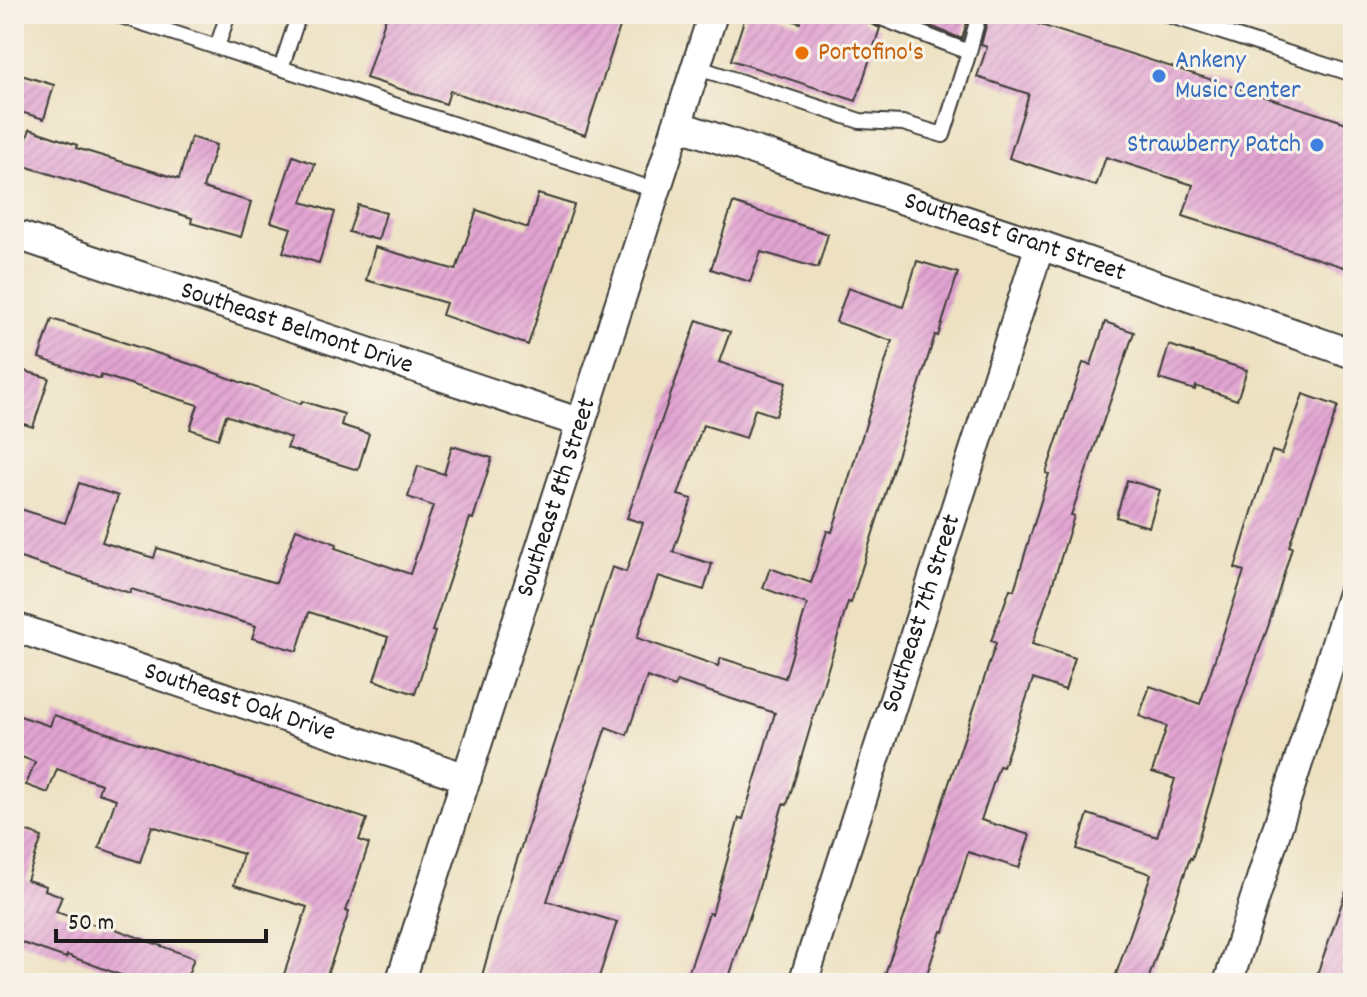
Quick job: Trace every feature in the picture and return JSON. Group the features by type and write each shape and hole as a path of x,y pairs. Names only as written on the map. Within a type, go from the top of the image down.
{"street":[{"name":"Southeast 8th Street","path":"400,983 713,14"},
{"name":"Southeast Grant Street","path":"677,125 1040,245 1353,354"},
{"name":"Southeast Belmont Drive","path":"14,234 581,423"},
{"name":"Southeast 7th Street","path":"803,983 1040,245"},
{"path":"1228,983 1353,590"},
{"name":"Southeast Oak Drive","path":"14,627 467,778"}],"lane":[{"path":"115,14 158,21 217,47 655,190"},
{"path":"217,47 228,14"},
{"path":"281,68 299,14"},
{"path":"871,14 969,52"},
{"path":"696,67 860,121 903,123 943,135 979,14"},
{"path":"1165,14 1353,74"}],"building":[{"path":"387,14 624,14 585,135 450,91 446,104 366,78"},
{"name":"Portofino's","path":"746,14 774,14 800,23 802,14 861,14 864,21 880,28 856,101 731,60"},
{"path":"901,14 969,14 962,39"},
{"path":"989,14 1006,14 1353,125 1353,270 1183,216 1193,185 1106,157 1096,186 1009,158 1029,94 977,77 987,47 981,45"},
{"path":"21,75 54,85 44,119 14,110"},
{"path":"30,129 77,145 76,148 179,179 191,137 216,145 203,188 251,202 241,237 191,223 192,218 18,164"},
{"path":"293,156 315,164 302,202 335,212 319,263 283,252 291,228 271,222"},
{"path":"538,194 574,205 528,345 442,315 446,303 366,280 375,247 456,270 477,210 528,228"},
{"path":"733,203 828,234 818,268 761,252 750,282 711,269"},
{"path":"358,205 386,213 378,240 349,232"},
{"path":"917,261 958,273 938,336 935,335 851,603 848,602 787,805 783,804 727,983 705,983 687,977 709,913 712,914 739,818 743,819 775,713 677,681 675,687 647,677 627,735 606,727 547,901 617,922 597,983 480,983 498,918 612,567 626,572 643,523 627,518 697,320 730,332 719,362 786,383 776,416 755,409 746,438 703,425 678,495 692,499 673,552 712,564 704,590 658,576 637,638 718,666 721,658 785,678 807,604 763,588 770,568 811,583 827,531 832,532 892,341 836,322 848,288 903,307"},
{"path":"52,319 301,404 302,401 344,414 341,425 369,434 358,470 287,448 291,438 226,415 218,439 190,429 198,405 101,375 100,379 39,358"},
{"path":"1105,322 1134,332 1071,515 1074,516 1032,644 1075,658 1065,690 1033,679 981,820 1030,835 1019,868 968,852 944,932 941,931 924,983 882,983 996,643 991,641 1010,589 1014,590 1049,474 1046,473 1073,392 1083,363 1091,365"},
{"path":"1169,345 1247,370 1237,400 1196,386 1195,390 1159,379"},
{"path":"18,369 49,378 33,427 14,421 14,382"},
{"path":"1303,394 1338,406 1289,546 1292,547 1269,624 1238,709 1192,859 1147,983 1113,983 1151,874 1077,849 1088,814 1157,837 1175,779 1152,772 1167,726 1139,716 1150,686 1200,704 1244,571 1235,568 1272,451 1282,454"},
{"path":"452,446 492,458 432,631 435,632 415,694 374,680 388,637 309,612 297,651 252,638 256,626 131,589 130,593 14,556 14,507 65,523 79,483 118,496 102,542 154,558 157,548 276,583 296,529 337,544 335,548 410,574 433,506 408,497 418,466 444,474"},
{"path":"1127,480 1160,490 1149,527 1116,517"},
{"path":"14,714 50,726 54,715 367,819 359,840 369,844 324,983 281,983 307,907 234,885 243,854 152,826 140,862 99,848 116,799 98,793 101,784 57,769 48,793 26,785 35,762 14,754"},
{"path":"14,827 42,837 27,880 46,886 45,890 62,896 56,912 101,927 102,924 194,958 185,983 142,983 67,955 66,958 14,940"},
{"path":"1350,880 1353,880 1353,983 1314,983"}],"place":[{"name":"Portofino's","path":"802,53"},
{"name":"Ankeny Music Center","path":"1159,76"},
{"name":"Strawberry Patch","path":"1317,145"}]}
